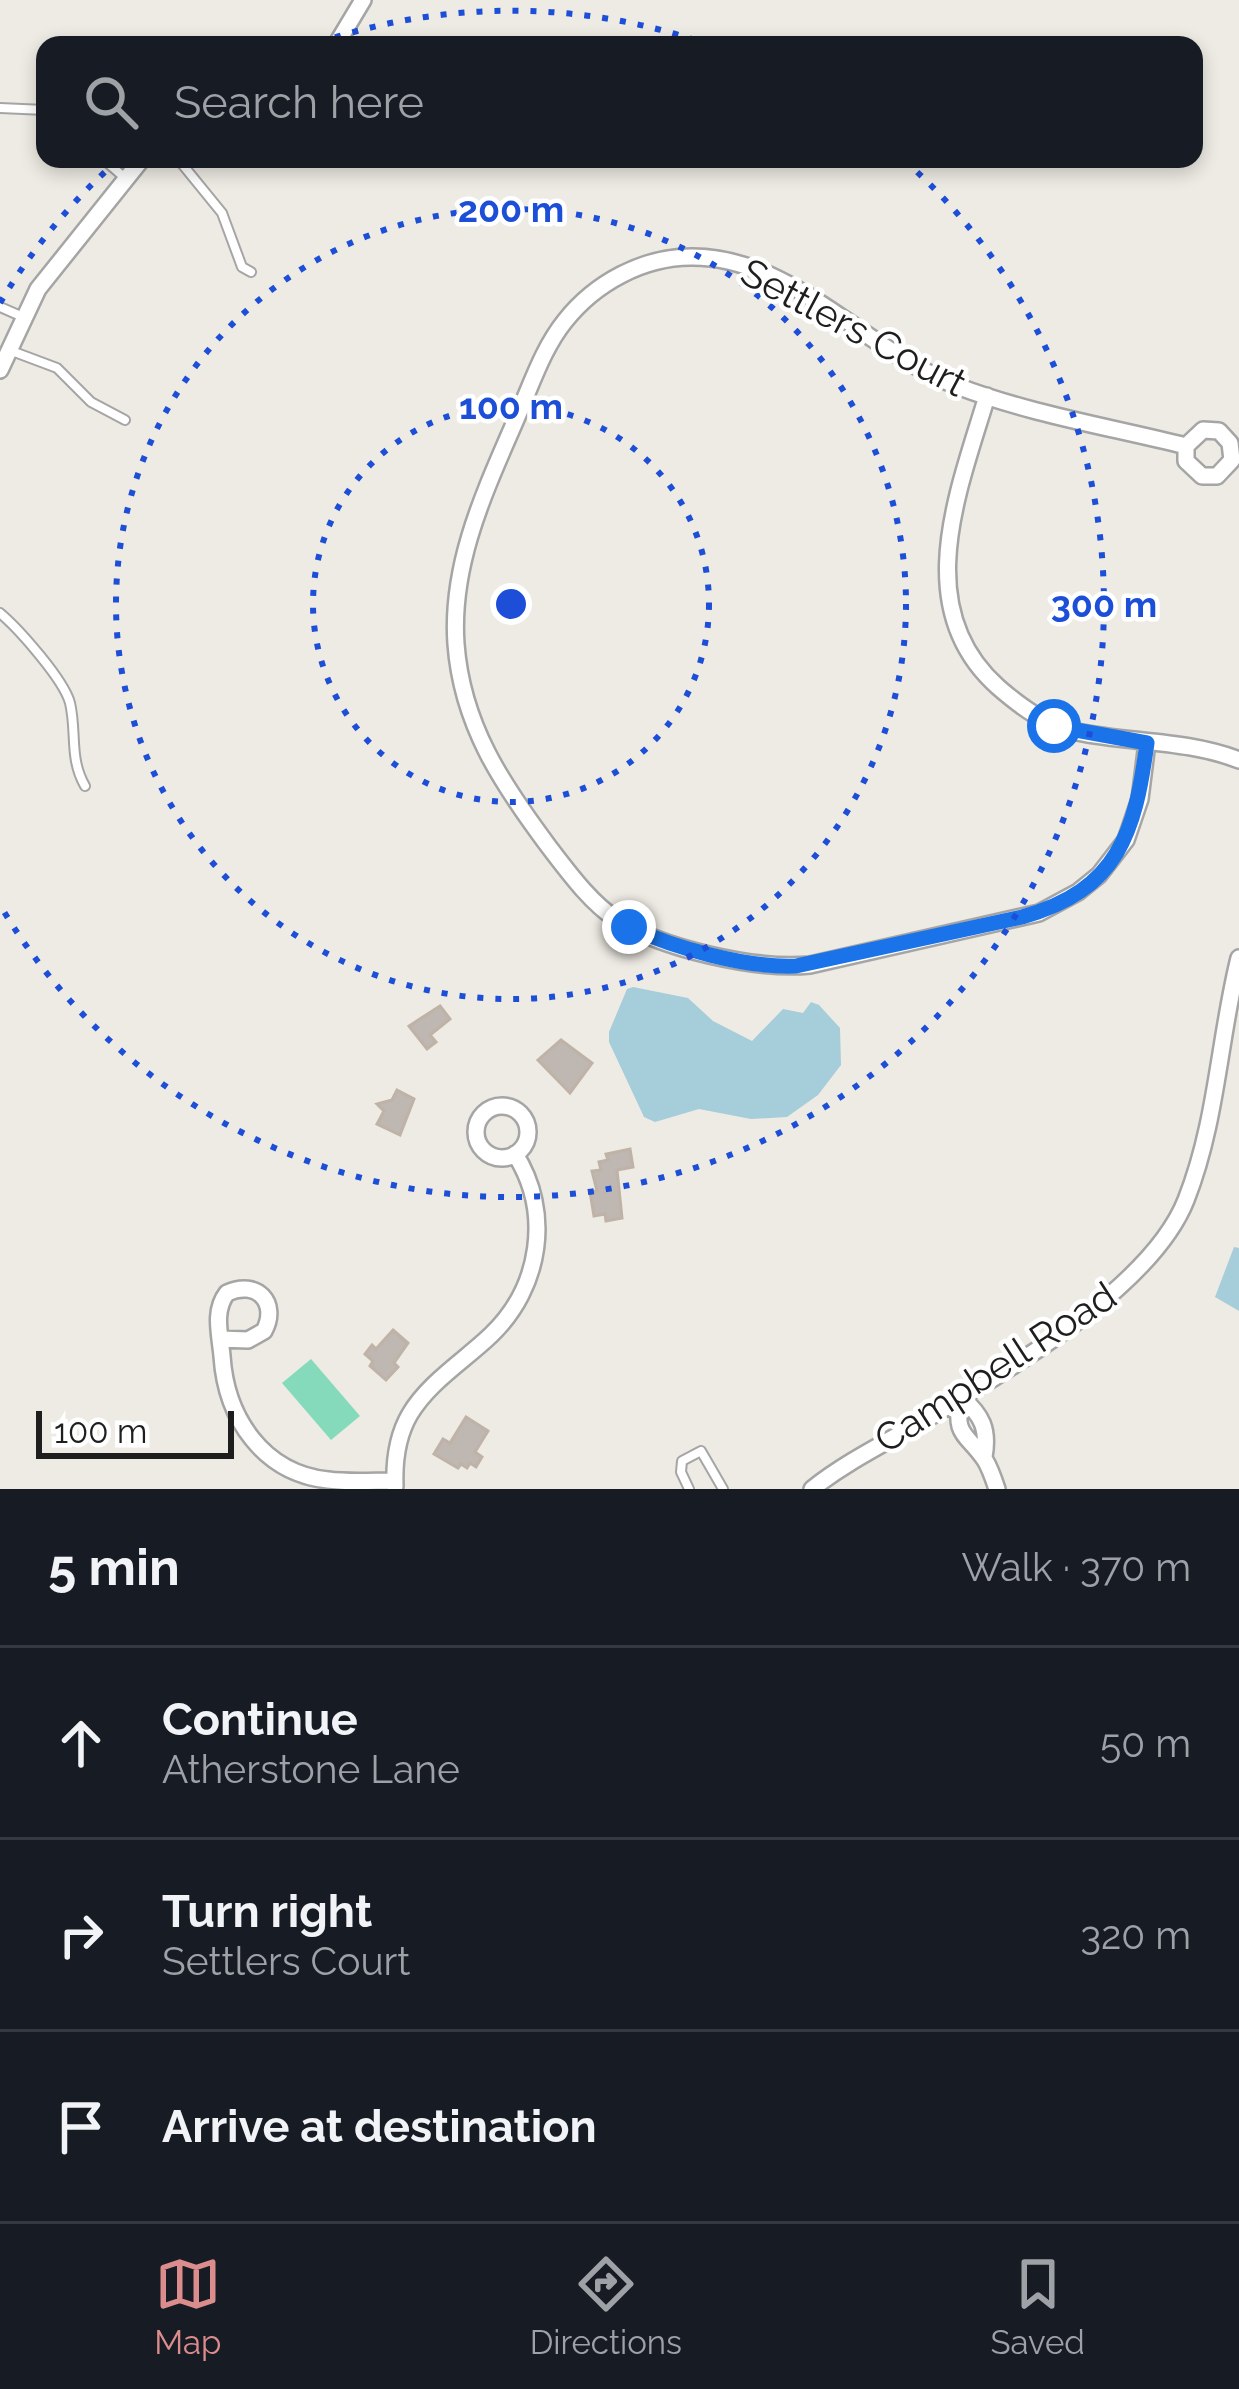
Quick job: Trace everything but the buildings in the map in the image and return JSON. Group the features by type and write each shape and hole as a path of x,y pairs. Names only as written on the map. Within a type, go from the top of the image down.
{"street":[{"path":"341,36 363,0"},
{"path":"0,370 23,316 55,264 134,168"},
{"name":"Settlers Court","path":"1147,743 1137,813 1126,840 1099,875 1066,900 1022,917 824,962 783,967 689,949 650,937 614,917 555,855 502,784 483,751 458,663 455,626 463,558 479,506 544,355 564,322 605,284 639,267 674,258 742,263 775,276 908,363 987,396 1186,446"},
{"path":"987,396 947,546 949,604 965,644 989,680 1031,714 1077,732 1186,746 1239,760"},
{"name":"Campbell Road","path":"812,1489 1092,1309 1159,1246 1184,1206 1201,1159 1239,958"},
{"path":"220,1340 233,1413 256,1446 308,1475 395,1485 398,1441 411,1413 501,1324 530,1275 537,1214 532,1186 515,1154"},
{"path":"961,1397 956,1418 969,1445 984,1457 998,1489"}],"lane":[{"path":"0,108 36,110"},
{"path":"114,168 126,178"},
{"path":"185,168 222,213 242,267 251,272"},
{"path":"0,307 23,316"},
{"path":"8,349 57,368 91,402 125,420"},
{"path":"0,613 32,644 70,700 74,768 85,786"},
{"path":"689,1489 681,1472 682,1461 701,1451 723,1489"}],"green space":[{"path":"311,1359 360,1416 331,1440 282,1383"}],"water":[{"path":"627,989 688,998 713,1021 752,1041 783,1009 803,1013 811,1002 819,1005 840,1028 841,1065 818,1095 787,1117 751,1119 699,1109 655,1122 644,1117 609,1042"},
{"path":"1234,1247 1239,1248 1239,1311 1215,1297"}],"route":[{"path":"629,927 689,949 783,967 824,962 1052,907 1099,875 1126,840 1137,813 1147,743 1054,726"}]}
